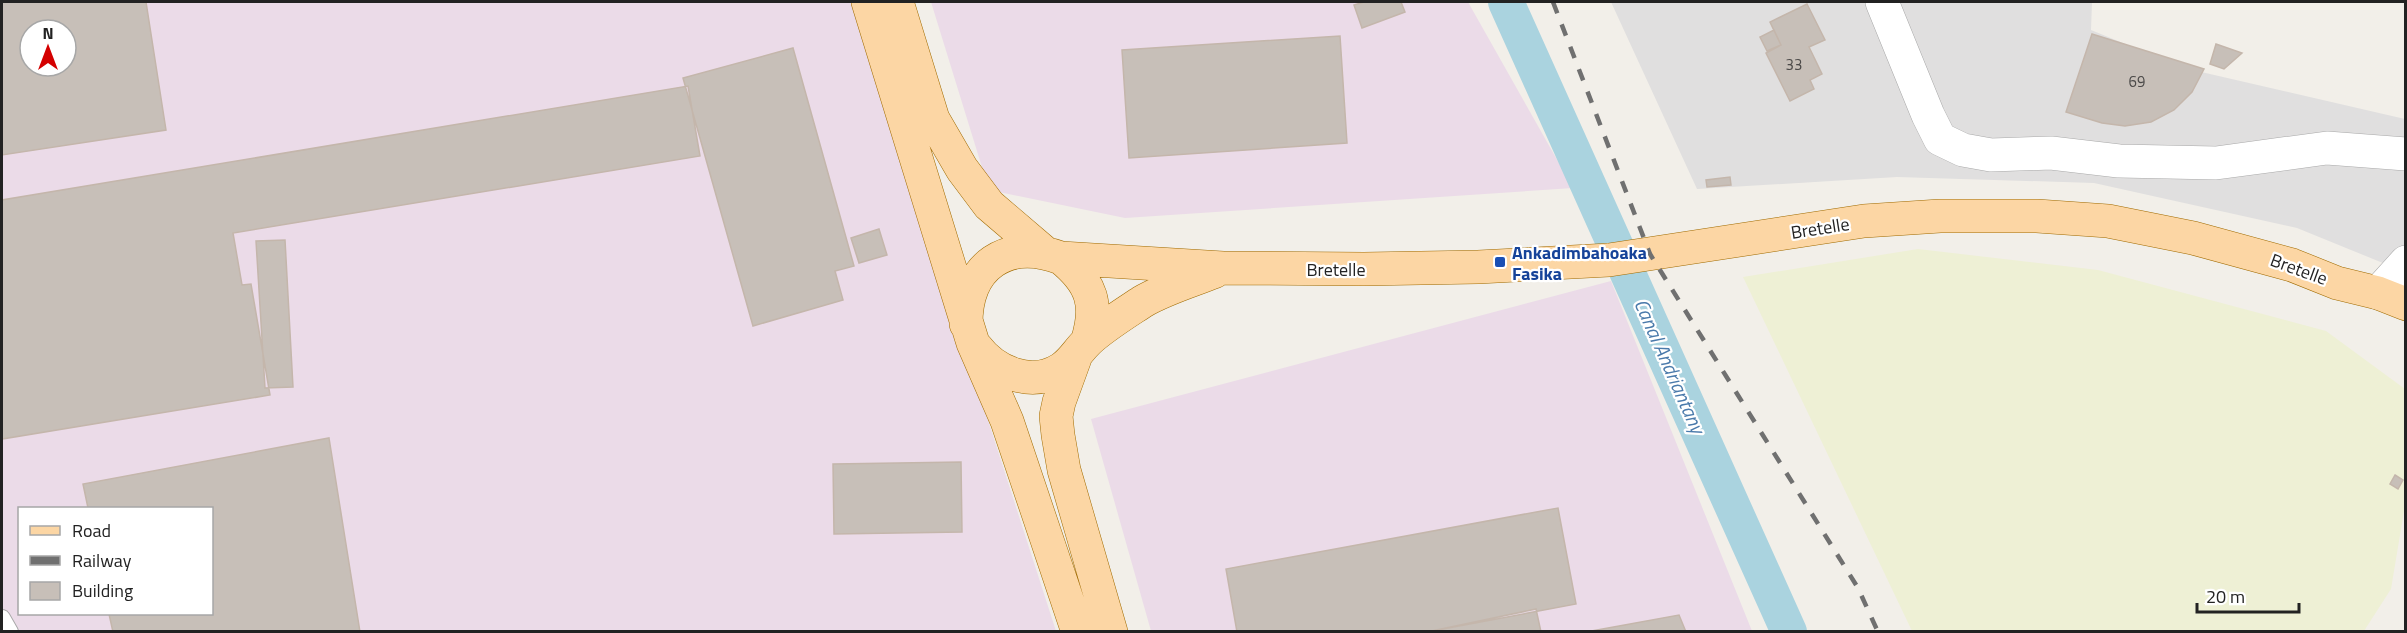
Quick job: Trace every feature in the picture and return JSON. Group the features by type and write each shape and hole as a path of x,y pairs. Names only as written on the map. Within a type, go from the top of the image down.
{"main road":[{"path":"868,2 970,333 1007,421 1078,632"},
{"path":"897,2 933,119 962,170 990,205 1052,255 1076,270 1087,286 1093,304 1093,324 1059,402 1056,416 1064,470 1111,632"},
{"name":"Bretelle","path":"1052,255 1223,268 1439,268 1609,260 1864,221 1940,216 2037,216 2108,221 2193,238 2263,256 2392,299"},
{"path":"1052,255 1023,250 1003,256 986,267 973,284 966,303 970,333 985,359 1001,371 1020,376 1040,376 1059,370 1144,301 1223,268"}],"street":[{"path":"1882,2 1940,139 1963,150 1991,155 2051,153 2119,160 2216,163 2327,148 2406,154"},
{"path":"2392,299 2406,262"}],"lane":[{"path":"2,618 10,632"}],"shaded area":[{"path":"2,2 853,2 1056,631 2,631"},
{"path":"931,2 1468,2 1573,188 1125,218 989,190"},
{"path":"1611,2 2092,2 2091,30 2184,68 2405,119 2405,272 2297,228 2094,183 1897,177 1697,189"},
{"path":"1611,281 1752,631 1151,631 1091,419"}],"green space":[{"path":"1918,249 2098,270 2326,331 2405,389 2405,505 2391,589 2364,631 1912,631 1743,277"}],"building":[{"path":"2,2 146,2 166,130 2,155"},
{"path":"1364,2 1401,2 1405,12 1362,28 1354,5"},
{"path":"1807,4 1825,40 1809,47 1822,74 1810,80 1814,89 1790,101 1766,53 1781,45 1770,22"},
{"path":"1774,30 1781,45 1767,51 1760,37"},
{"path":"2092,34 2204,69 2192,92 2174,110 2151,122 2125,126 2102,123 2066,112"},
{"path":"1340,36 1347,143 1129,158 1122,50"},
{"path":"2216,44 2242,53 2224,69 2210,64"},
{"path":"793,48 854,266 835,271 843,300 753,326 683,78"},
{"path":"688,86 700,156 233,233 242,285 251,284 270,395 2,439 2,200"},
{"path":"1730,177 1731,185 1707,187 1706,180"},
{"path":"879,229 887,255 859,263 851,238"},
{"path":"285,240 293,387 265,388 256,241"},
{"path":"329,438 360,632 113,632 109,615 213,615 213,507 88,507 83,484"},
{"path":"961,462 962,532 834,534 833,464"},
{"path":"2395,475 2403,480 2398,489 2390,484"},
{"path":"1558,508 1576,604 1427,632 1237,632 1226,569"},
{"path":"1536,609 1541,632 1427,632"},
{"path":"1679,615 1686,632 1586,632"}],"waterway":[{"name":"Canal Andriantany","path":"1506,2 1789,632"}],"railway":[{"path":"1553,2 1650,254 1858,588 1878,632"}],"place":[{"name":"Ankadimbahoaka Fasika","path":"1500,262"}]}
